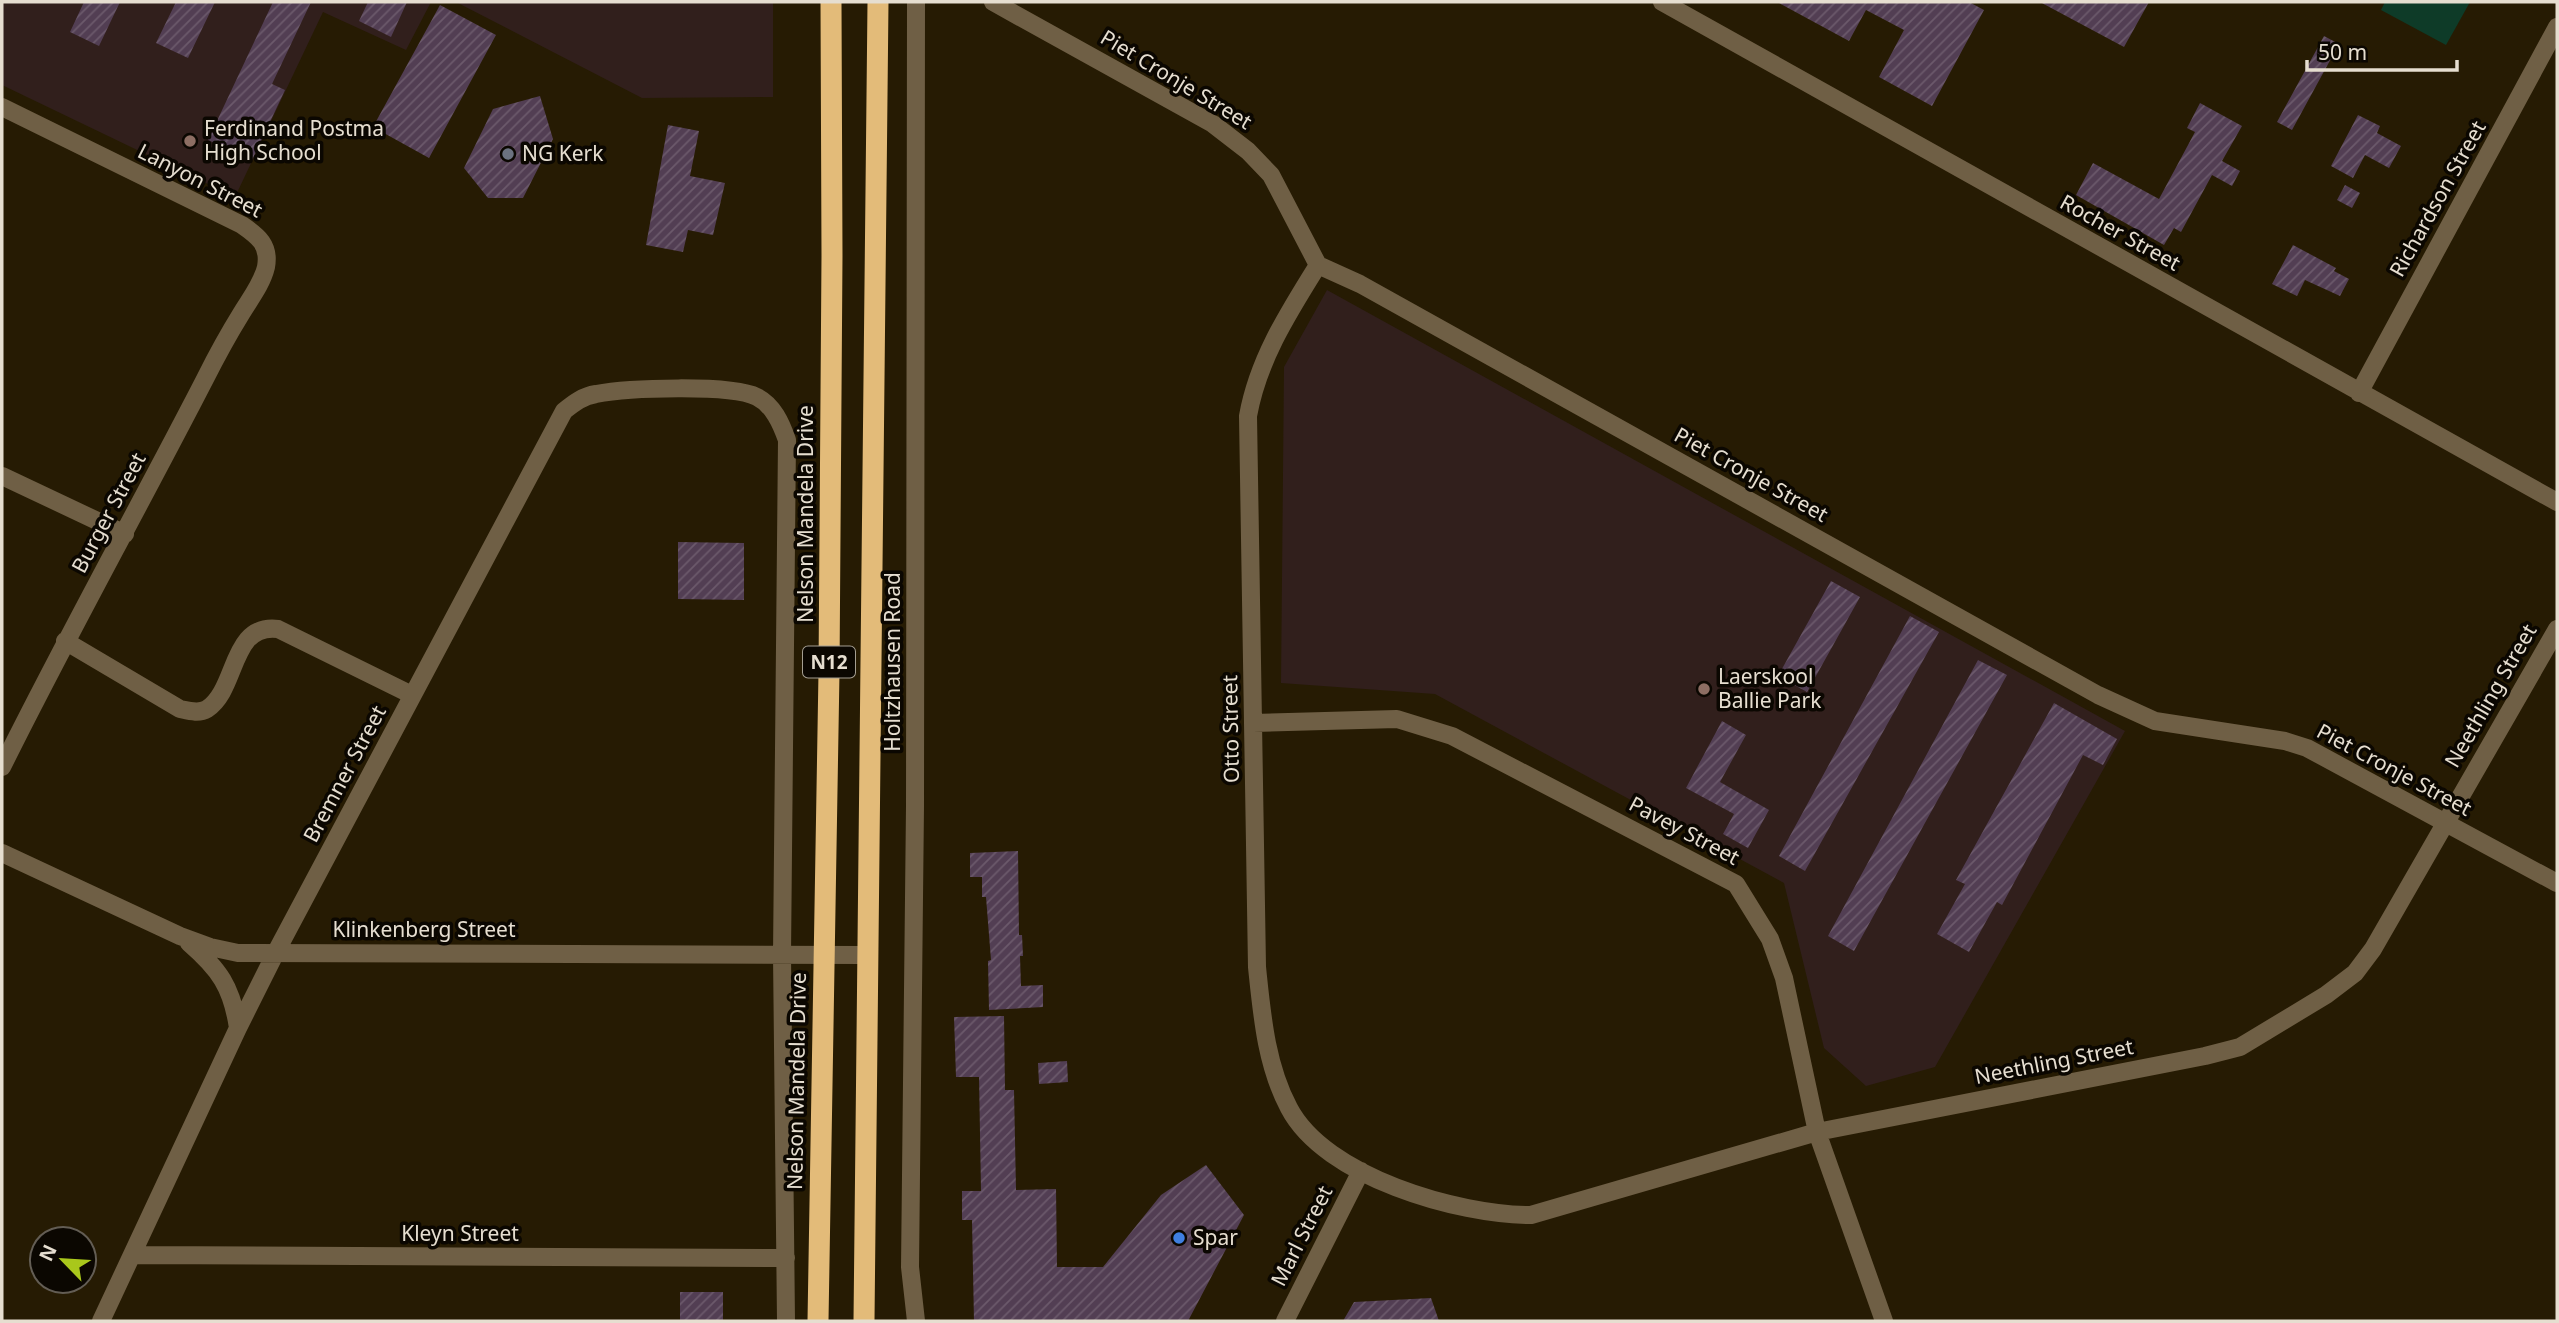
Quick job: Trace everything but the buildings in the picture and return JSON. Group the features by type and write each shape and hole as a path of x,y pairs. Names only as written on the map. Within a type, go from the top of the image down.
{"highway":[{"name":"Nelson Mandela Drive","path":"818,1321 829,659 831,2"},
{"name":"N12","path":"864,1321 878,2"}],"street":[{"name":"Holtzhausen Road","path":"916,2 915,806 910,1255 916,1321"},
{"name":"Piet Cronje Street","path":"992,2 1213,124 1248,151 1271,175 1318,265 1371,290 2134,713 2155,721 2285,741 2307,748 2557,883"},
{"name":"Rocher Street","path":"1662,2 2557,502"},
{"name":"Richardson Street","path":"2358,393 2557,27"},
{"name":"Lanyon Street","path":"2,107 242,225 259,237 266,246 266,265 260,283"},
{"name":"Otto Street","path":"1318,265 1266,354 1253,388 1248,416 1257,967 1264,1031 1282,1093 1290,1110 1314,1138 1361,1171"},
{"name":"Burger Street","path":"2,767 65,641 125,534 221,348 260,283"},
{"name":"Bremner Street","path":"101,1321 275,954 564,411 578,399 630,390 733,389 761,399 782,425 787,440 782,955"},
{"path":"2,476 125,534"},
{"path":"65,641 180,709 195,712 206,710 217,699 246,641 254,632 265,627 278,629 412,695"},
{"name":"Neethling Street","path":"1361,1171 1418,1196 1456,1206 1491,1213 1531,1215 1817,1132 2240,1047 2326,995 2355,973 2373,949 2444,821 2557,629"},
{"name":"Pavey Street","path":"1253,723 1398,719 1427,727 1452,736 1736,884 1770,939 1784,978 1817,1132 1884,1321"},
{"name":"Klinkenberg Street","path":"2,853 180,936 238,953 868,955"},
{"path":"180,936 212,963 223,979 231,995 238,1028"},
{"path":"782,955 786,1321"},
{"name":"Marl Street","path":"1285,1321 1361,1171"},
{"name":"Kleyn Street","path":"134,1255 786,1258"}],"shaded area":[{"name":"Ferdinand Postma High School","path":"2,2 431,2 406,50 323,12 235,197 2,85"},
{"path":"456,2 773,2 773,97 642,98"},
{"name":"Laerskool Ballie Park","path":"1327,290 2125,731 1935,1067 1866,1086 1824,1048 1784,883 1435,694 1281,683 1284,367"}],"green space":[{"path":"2385,2 2470,2 2446,45 2381,10"}],"place":[{"name":"Ferdinand Postma High School","path":"190,141"},
{"name":"NG Kerk","path":"508,154"},
{"name":"Laerskool Ballie Park","path":"1704,689"},
{"name":"Spar","path":"1179,1238"}]}
